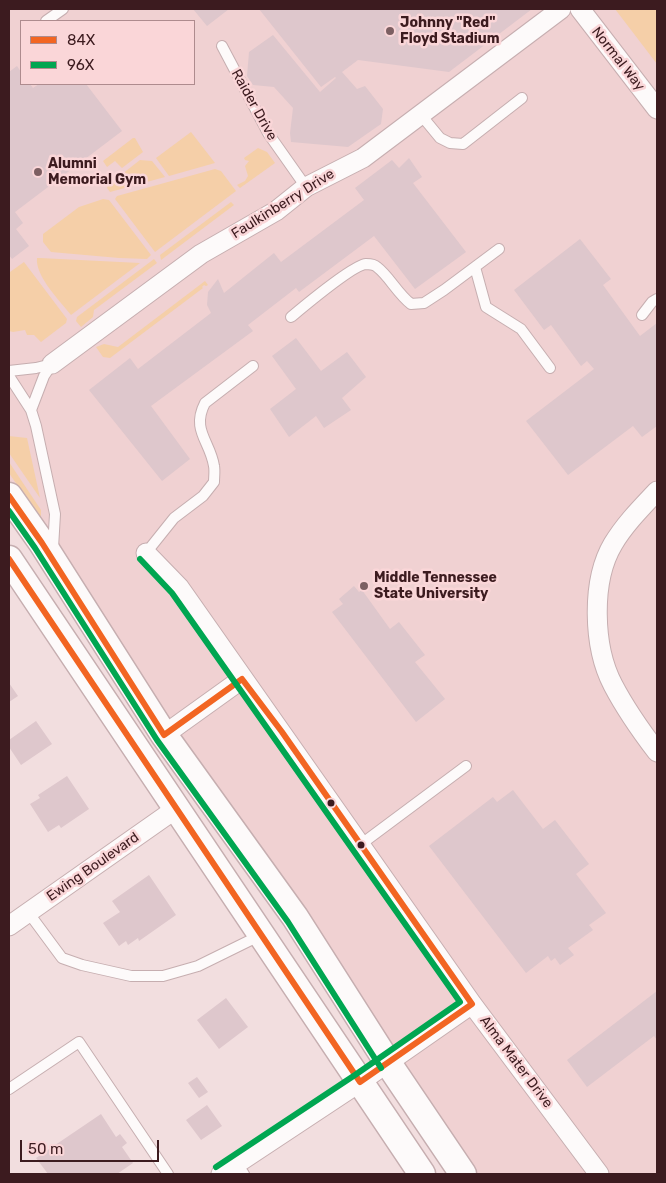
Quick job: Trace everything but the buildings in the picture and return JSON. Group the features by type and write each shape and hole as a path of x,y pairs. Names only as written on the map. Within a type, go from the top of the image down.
{"main road":[{"path":"9,496 164,736 294,917 388,1063 463,1174"},
{"path":"9,560 422,1174"}],"street":[{"name":"Faulkinberry Drive","path":"52,364 201,254 276,211 306,187 363,158 561,9"},
{"name":"Normal Way","path":"580,9 657,109"},
{"path":"657,491 627,524 612,545 602,570 598,600 603,658 613,684 657,752"},
{"name":"Alma Mater Drive","path":"146,553 179,587 472,1004 599,1174"},
{"path":"164,736 242,679"},
{"name":"Ewing Boulevard","path":"9,926 177,808"},
{"path":"221,1174 241,1169 360,1082 472,1004"}],"lane":[{"path":"47,20 63,9"},
{"name":"Raider Drive","path":"222,46 268,133 306,187"},
{"path":"421,115 440,138 450,144 463,144 522,98"},
{"path":"290,317 352,271 365,264 376,266 385,274 400,295 410,304 424,304 499,249"},
{"path":"475,267 486,307 521,329 550,368"},
{"path":"642,315 657,298"},
{"path":"9,371 52,364"},
{"path":"31,410 44,376 52,364"},
{"path":"146,553 174,518 203,496 214,482 214,466 199,425 201,412 205,403 253,366"},
{"path":"9,376 31,410 54,514 52,560"},
{"path":"360,845 466,766"},
{"path":"28,912 62,958 82,965 132,976 163,976 198,966 262,934"},
{"path":"9,1089 79,1042 168,1174"}],"shaded area":[{"name":"Middle Tennessee State University","path":"9,9 657,9 657,1174 468,1174 9,495"},
{"path":"615,9 657,9 657,64"},
{"path":"191,132 215,163 169,176 156,158"},
{"path":"135,138 143,152 122,168 115,161 107,167 103,161"},
{"path":"258,148 267,152 275,163 240,188 237,185 245,181 248,176 245,166 249,161 244,158"},
{"path":"140,160 152,161 165,177 110,192 107,188 108,185"},
{"path":"215,169 221,171 236,191 155,252 115,199 117,196"},
{"path":"103,199 109,200 151,255 147,259 51,252 43,242 43,234 79,207"},
{"path":"231,202 234,205 161,260 160,255"},
{"path":"37,258 140,263 71,315 44,280 37,265"},
{"path":"154,259 157,263 94,310 93,317 81,327 76,321 77,317"},
{"path":"24,262 67,319 66,323 41,342 34,335 27,335 25,330 9,331 9,270 10,272"},
{"path":"205,281 208,285 204,285 203,288 110,358 103,357 96,347 104,344 118,347"},
{"path":"9,436 27,438 40,498 9,453"},
{"path":"9,462 41,510 41,518 9,473"}],"transit line":[{"name":"84X","path":"9,496 42,543 164,735 242,679 282,732 472,1004 360,1082 9,559"},
{"name":"96X","path":"9,511 35,548 157,740 288,922 381,1068"},
{"name":"96X","path":"140,559 172,593 460,1002 355,1075 216,1167"}],"place":[{"name":"Johnny \"Red\" Floyd Stadium","path":"390,31"},
{"name":"Alumni Memorial Gym","path":"38,172"},
{"name":"Middle Tennessee State University","path":"364,586"}]}
